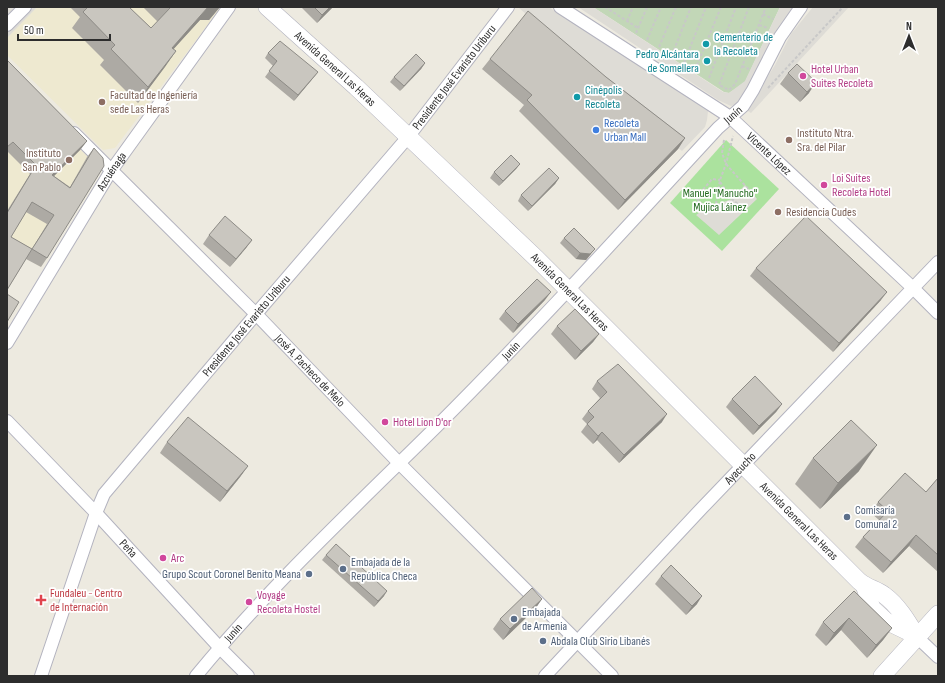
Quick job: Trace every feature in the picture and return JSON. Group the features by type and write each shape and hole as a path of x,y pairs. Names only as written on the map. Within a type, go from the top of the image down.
{"main road":[{"name":"Avenida General Las Heras","path":"267,7 356,87 568,290 864,585 884,595 900,610 917,637"},
{"path":"882,676 938,614"}],"street":[{"path":"7,25 24,7"},
{"name":"Azcuénaga","path":"7,343 111,172 229,7"},
{"name":"Presidente José Evaristo Uriburu","path":"41,676 96,513 104,494 408,137 508,7"},
{"name":"Vicente López","path":"560,7 733,120 914,288 938,314"},
{"name":"Junín","path":"196,676 247,616 437,426 733,120 753,90 780,37 801,7"},
{"name":"José A. Pacheco de Melo","path":"67,127 256,314 399,463 612,676"},
{"name":"Ayacucho","path":"545,676 743,465 938,262"},
{"name":"Peña","path":"7,421 96,513 220,648 248,676"},
{"path":"917,637 938,657"}],"path":[{"path":"605,7 638,28"},
{"path":"613,12 614,7"},
{"path":"627,21 633,7"},
{"path":"636,33 647,7"},
{"path":"647,40 661,7"},
{"path":"659,47 676,7"},
{"path":"672,55 691,7"},
{"path":"684,63 706,7"},
{"path":"695,70 720,7"},
{"path":"709,78 736,7"},
{"path":"750,7 720,85 729,90 735,84 766,7"},
{"path":"836,7 840,10"},
{"path":"768,89 842,7"},
{"path":"763,14 773,19"},
{"path":"759,25 768,28"},
{"path":"754,36 762,40"},
{"path":"748,51 756,54"},
{"path":"742,66 749,69"},
{"path":"716,204 720,181 729,150 733,120"},
{"path":"722,153 726,164 750,191 753,188"},
{"path":"706,208 696,198 712,180 720,181 732,199 745,210"}],"shaded area":[{"path":"7,7 37,7 7,38"},
{"name":"Facultad de Ingeniería sede Las Heras","path":"37,7 221,7 115,148 103,150 7,55 7,38"},
{"path":"518,7 549,7 708,111 705,127 682,151"},
{"path":"578,7 593,7 723,92 729,93 745,81 780,7 794,7 780,25 744,96 738,104 731,106 718,100"},
{"path":"813,7 849,7 751,113 745,109 754,98 775,65 791,34"},
{"path":"7,75 96,165 97,175 41,267 7,247"},
{"path":"745,185 757,199 719,235 696,215 706,208 732,199"}],"green space":[{"name":"Cementerio de la Recoleta","path":"593,7 780,7 745,82 729,93 724,92"},
{"name":"Manuel \"Manucho\" Mujica Láinez","path":"726,140 779,189 722,251 670,203"}],"building":[{"path":"88,7 129,7 151,28 170,8 169,7 208,7 172,48 176,51 148,87 111,49 115,45 83,12"},
{"path":"314,7 330,7 322,15"},
{"name":"Recoleta Urban Mall","path":"528,11 606,77 685,138 625,200 527,100 532,95 490,59"},
{"path":"280,41 318,72 298,95 269,71 277,61 268,53"},
{"path":"416,54 425,63 404,86 394,77"},
{"path":"7,60 87,141 52,175 70,188 94,148 103,158 104,166 47,258 32,249 7,290 7,213 36,165 13,142 7,147","holes":["32,202 54,215 32,249 11,237"]},
{"path":"797,64 816,82 807,92 788,73"},
{"path":"511,155 520,164 503,181 494,172"},
{"path":"549,168 559,178 532,206 521,195"},
{"path":"225,216 252,240 236,259 209,235"},
{"path":"806,216 887,292 839,343 756,268"},
{"path":"574,228 595,249 590,254 580,253 564,238"},
{"path":"537,279 551,292 518,324 505,311"},
{"path":"7,294 19,302 7,322"},
{"path":"575,309 599,334 581,351 557,326"},
{"path":"618,364 667,414 624,455 602,432 598,436 587,424 594,417 588,411 607,392 597,381"},
{"path":"755,376 782,404 759,426 732,399"},
{"path":"188,417 248,466 227,491 167,442"},
{"path":"851,420 877,445 838,483 813,458"},
{"path":"905,473 926,492 938,478 938,555 916,535 891,562 863,537 888,511 878,502"},
{"path":"336,544 387,591 378,601 326,555"},
{"path":"671,565 702,596 692,606 661,576"},
{"path":"532,588 542,599 510,629 500,619"},
{"path":"854,591 892,628 876,645 849,618 834,633 823,622"}],"place":[{"name":"Cementerio de la Recoleta","path":"706,44"},
{"name":"Pedro Alcántara de Somellera","path":"707,61"},
{"name":"Hotel Urban Suites Recoleta","path":"803,76"},
{"name":"Cinépolis Recoleta","path":"577,97"},
{"name":"Facultad de Ingeniería sede Las Heras","path":"102,102"},
{"name":"Recoleta Urban Mall","path":"596,130"},
{"name":"Instituto Ntra. Sra. del Pilar","path":"789,140"},
{"name":"Instituto San Pablo","path":"69,160"},
{"name":"Loi Suites Recoleta Hotel","path":"824,185"},
{"name":"Residencia Cudes","path":"778,212"},
{"name":"Hotel Lion D'or","path":"385,422"},
{"name":"Comisaría Comunal 2","path":"847,517"},
{"name":"Arc","path":"163,558"},
{"name":"Embajada de la República Checa","path":"343,569"},
{"name":"Grupo Scout Coronel Benito Meana","path":"309,574"},
{"name":"Fundaleu - Centro de Internación","path":"41,600"},
{"name":"Voyage Recoleta Hostel","path":"249,602"},
{"name":"Embajada de Armenia","path":"514,619"},
{"name":"Abdala Club Sirio Libanés","path":"543,641"}]}
